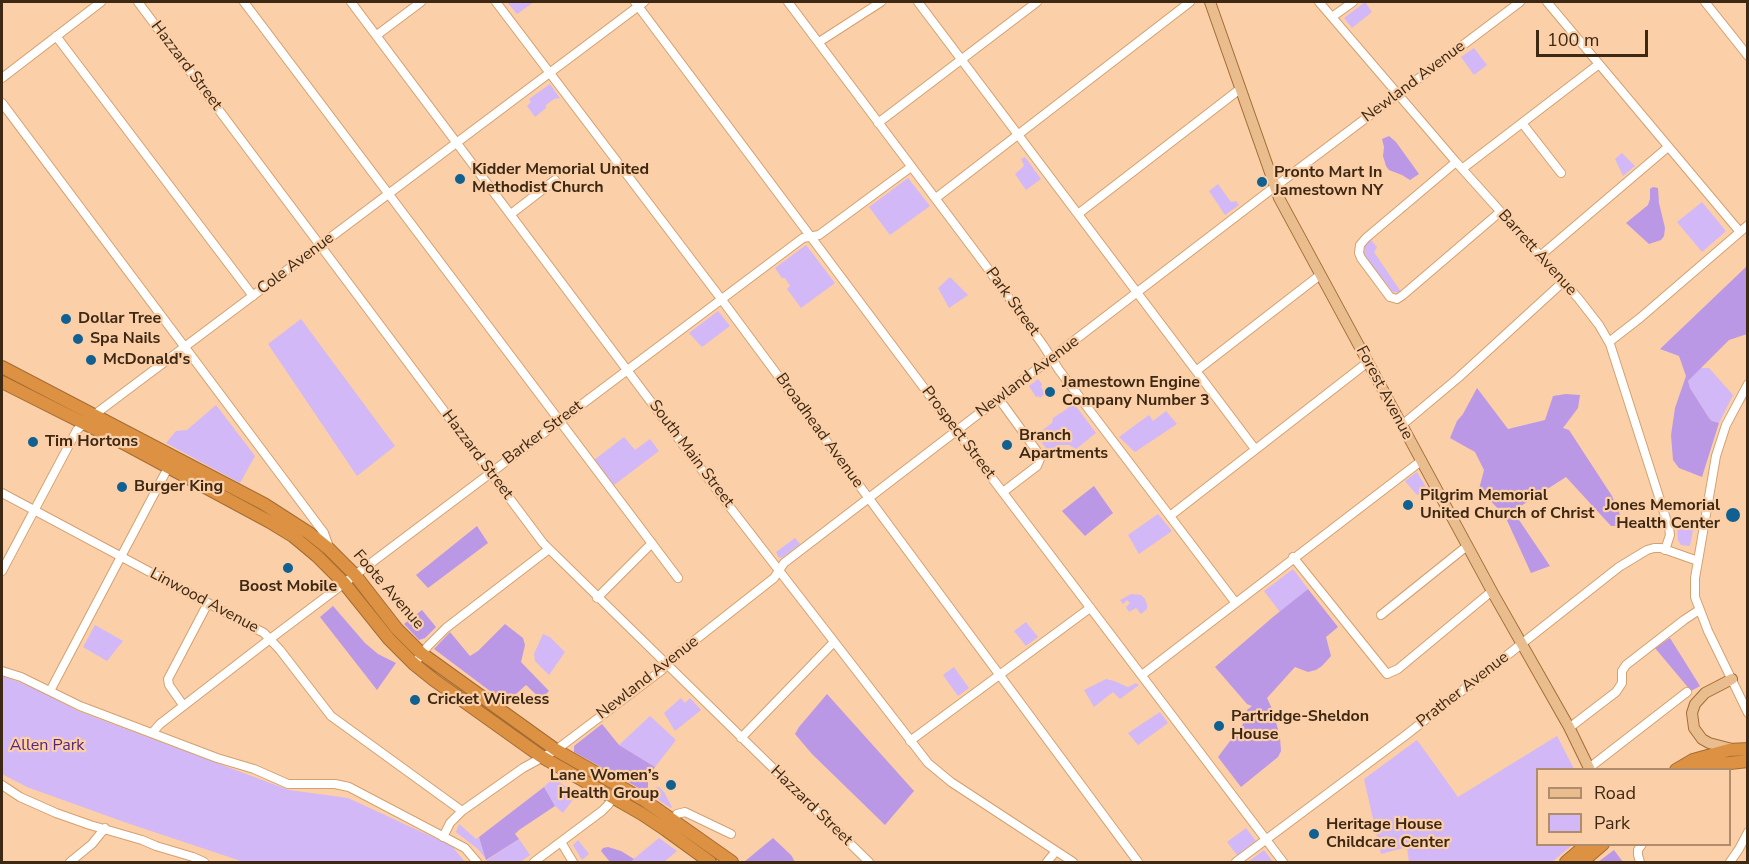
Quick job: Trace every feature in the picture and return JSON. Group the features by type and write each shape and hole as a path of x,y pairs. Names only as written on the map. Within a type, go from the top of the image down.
{"highway":[{"name":"Foote Avenue","path":"6,370 89,419 171,462 279,513 309,533 355,575 418,658 542,758 670,825 732,862"},
{"name":"Foote Avenue","path":"2,384 89,419"},
{"name":"Foote Avenue","path":"171,462 287,532 317,556 344,583 389,639 457,681 556,750 645,800 710,862"},
{"path":"1679,768 1693,760 1732,750 1748,749"},
{"path":"1702,768 1748,761"},
{"path":"1566,862 1585,846"},
{"path":"1582,862 1601,846"}],"main road":[{"name":"Forest Avenue","path":"1210,2 1275,188 1320,275 1589,768"},
{"path":"1732,680 1702,696 1692,713 1694,728 1702,739 1709,744 1732,750"}],"street":[{"path":"2,78 101,2"},
{"name":"Hazzard Street","path":"138,2 549,549 869,862"},
{"path":"244,2 678,578"},
{"name":"South Main Street","path":"351,2 779,571 928,764 943,777 1073,862"},
{"path":"376,35 421,2"},
{"name":"Broadhead Avenue","path":"496,2 722,300 1138,862"},
{"name":"Park Street","path":"788,2 1235,602"},
{"path":"819,42 881,2"},
{"path":"918,2 1255,449"},
{"path":"878,123 1037,2"},
{"path":"936,198 1190,2"},
{"name":"Barrett Avenue","path":"1319,2 1599,325 1609,342 1669,528 1670,536 1665,550"},
{"path":"1332,17 1353,2"},
{"name":"Newland Avenue","path":"443,837 450,823 462,811 510,777 556,750 662,670 671,659 774,578 784,563 1520,2"},
{"path":"1547,2 1740,232"},
{"path":"1705,2 1747,53"},
{"name":"Cole Avenue","path":"2,571 77,430 89,419 551,72 639,3"},
{"name":"Prospect Street","path":"639,3 811,237 1283,862"},
{"path":"56,36 253,296"},
{"path":"1500,212 1397,299 1390,297 1361,258 1359,247 1362,242 1459,165 1522,123 1599,64"},
{"path":"1078,214 1240,89"},
{"path":"2,103 324,533 329,549"},
{"path":"1522,123 1561,173"},
{"path":"1540,256 1668,147"},
{"name":"Barker Street","path":"153,732 183,705 803,238 819,235 911,167"},
{"path":"511,214 555,180"},
{"path":"1609,342 1748,225"},
{"path":"1196,371 1320,275"},
{"path":"1402,425 1458,378 1563,282"},
{"path":"1170,516 1368,362"},
{"path":"2,384 6,370"},
{"path":"1748,384 1732,412 1721,440 1698,561 1695,597 1748,713"},
{"path":"999,399 1037,451 1040,459 1036,466 1003,492"},
{"path":"1142,675 1421,461"},
{"path":"50,691 171,462"},
{"name":"Linwood Avenue","path":"2,493 258,629 270,639 331,716 462,811"},
{"path":"597,598 652,543"},
{"path":"1381,615 1467,546"},
{"name":"Prather Avenue","path":"1236,862 1390,747 1619,567 1647,550 1654,548 1665,550"},
{"path":"418,658 446,628 549,549"},
{"path":"1665,550 1698,561"},
{"path":"1293,557 1387,674 1398,669 1492,591"},
{"path":"183,705 169,685 168,679 208,603"},
{"path":"910,741 1090,608"},
{"path":"1569,728 1616,692 1622,682 1622,671 1626,665 1699,610"},
{"path":"741,738 834,642"},
{"path":"2,671 21,677 81,706 217,758 254,769 288,784 335,784 349,787 465,848 477,862"},
{"path":"1591,768 1688,692"},
{"path":"2,785 56,813 204,862"},
{"path":"534,862 602,811 614,797 619,786"},
{"path":"670,825 680,812 685,812 731,834"},
{"path":"70,862 92,844 105,828"},
{"path":"1730,862 1748,832"},
{"path":"561,842 573,862"},
{"path":"1640,862 1638,850 1641,846"},
{"path":"1047,862 1056,851"}],"green space":[{"path":"507,2 534,2 517,14"},
{"path":"1365,2 1372,12 1352,28 1344,18"},
{"path":"1474,48 1487,65 1474,75 1461,57"},
{"path":"550,84 560,98 546,105 546,108 535,117 527,106 531,102 529,99"},
{"path":"1622,153 1635,166 1623,176 1615,159"},
{"path":"1025,157 1041,179 1026,190 1015,174 1024,165 1021,159"},
{"path":"908,178 930,206 890,235 869,207"},
{"path":"1218,184 1231,202 1236,201 1239,205 1225,215 1209,191"},
{"path":"1702,202 1725,232 1702,252 1677,222"},
{"path":"1370,239 1377,247 1374,252 1401,292 1393,292 1364,255 1365,244"},
{"path":"806,245 835,283 801,308 787,289 790,286 785,278 782,278 775,268"},
{"path":"950,277 968,295 949,308 938,288"},
{"path":"718,311 730,326 702,347 689,333"},
{"path":"301,319 395,446 357,476 268,344"},
{"path":"1699,368 1709,368 1733,395 1719,423 1709,418 1690,388 1688,381"},
{"path":"1038,379 1045,394 1040,398 1036,397 1029,386"},
{"path":"1072,401 1096,433 1076,449 1069,445 1058,445 1049,452 1036,435 1052,423 1053,418 1067,409"},
{"path":"216,405 255,456 240,483 166,443 176,431 187,430"},
{"path":"1166,411 1177,424 1135,452 1119,437 1149,415 1153,421"},
{"path":"624,437 635,450 650,439 659,451 614,485 594,460"},
{"path":"1417,472 1430,494 1424,499 1419,494 1417,495 1405,481"},
{"path":"1158,514 1172,531 1139,554 1128,535"},
{"path":"1695,521 1690,545 1681,545 1678,540 1677,524"},
{"path":"795,538 800,544 779,558 776,552"},
{"path":"1293,569 1308,589 1280,612 1264,591"},
{"path":"1131,594 1141,595 1145,599 1147,609 1141,614 1136,608 1129,612 1126,607 1130,603 1127,600 1123,604 1120,600"},
{"path":"1026,622 1038,637 1026,646 1014,631"},
{"path":"95,625 123,641 107,661 83,647"},
{"path":"543,634 550,637 565,652 549,675 535,661 534,654"},
{"path":"954,667 969,688 958,696 943,675"},
{"name":"Allen Park","path":"2,676 30,686 78,711 289,790 348,798 452,846 465,862 244,862 27,787 2,774"},
{"path":"1106,679 1128,687 1136,683 1139,685 1120,699 1113,692 1094,707 1084,690"},
{"path":"681,698 685,703 690,698 701,710 675,731 664,713"},
{"path":"1160,712 1168,723 1138,745 1128,733"},
{"path":"650,716 676,740 655,767 619,745"},
{"path":"1557,736 1573,768 1536,768 1536,846 1571,846 1552,862 1409,862 1407,847 1381,854 1364,779 1417,740 1458,797"},
{"path":"553,778 577,794 563,813 555,806 544,787"},
{"path":"659,787 664,792 671,808 652,796 654,788"},
{"path":"459,824 476,839 479,837 487,860 519,839 530,855 520,862 488,862 479,850 456,832"},
{"path":"1246,828 1256,841 1237,855 1227,842"},
{"path":"659,838 677,851 664,862 630,862"},
{"path":"578,840 589,854 582,860 573,845"},
{"path":"1264,850 1273,862 1248,862"}],"shaded area":[{"path":"1389,136 1419,174 1410,180 1389,170 1386,166 1382,139"},
{"path":"1658,188 1665,228 1661,240 1649,244 1626,223 1648,205 1650,189"},
{"path":"1747,266 1747,334 1729,340 1688,381 1709,418 1719,423 1702,477 1679,468 1673,460 1671,435 1675,408 1686,376 1679,356 1660,349"},
{"path":"1477,388 1508,429 1545,420 1553,396 1580,395 1578,408 1563,428 1569,430 1612,496 1621,517 1618,526 1611,526 1566,477 1513,511 1550,566 1531,573 1505,516 1479,489 1484,470 1475,452 1450,438 1457,421"},
{"path":"1094,486 1113,513 1085,536 1062,511"},
{"path":"477,526 488,543 428,588 416,575"},
{"path":"1308,589 1338,627 1326,637 1331,656 1316,670 1308,672 1295,667 1267,698 1280,737 1281,751 1278,757 1241,787 1218,757 1243,724 1247,710 1252,706 1247,704 1215,667"},
{"path":"333,606 365,643 378,654 396,663 377,690 320,617"},
{"path":"422,610 436,627 425,638 419,640 404,624"},
{"path":"505,624 523,638 525,645 521,662 549,691 541,699 526,685 506,703 434,649 450,632 470,656"},
{"path":"1670,638 1700,686 1691,691 1655,648"},
{"path":"827,694 914,791 885,825 812,754 795,734"},
{"path":"602,724 619,745 655,767 648,777 646,792 574,752 574,746"},
{"path":"544,787 555,806 519,830 515,834 519,839 486,860 479,837"},
{"path":"773,838 795,862 744,862"},
{"path":"608,847 621,851 634,859 630,862 610,862 601,851"},
{"path":"1614,850 1623,862 1598,862"}],"place":[{"name":"Kidder Memorial United Methodist Church","path":"460,179"},
{"name":"Pronto Mart In Jamestown NY","path":"1262,182"},
{"name":"Dollar Tree","path":"66,319"},
{"name":"Spa Nails","path":"78,339"},
{"name":"McDonald's","path":"91,360"},
{"name":"Jamestown Engine Company Number 3","path":"1050,392"},
{"name":"Tim Hortons","path":"33,442"},
{"name":"Branch Apartments","path":"1007,445"},
{"name":"Burger King","path":"122,487"},
{"name":"Pilgrim Memorial United Church of Christ","path":"1408,505"},
{"name":"Jones Memorial Health Center","path":"1733,515"},
{"name":"Boost Mobile","path":"288,568"},
{"name":"Cricket Wireless","path":"415,700"},
{"name":"Partridge-Sheldon House","path":"1219,726"},
{"name":"Lane Women’s Health Group","path":"671,785"},
{"name":"Heritage House Childcare Center","path":"1314,834"}]}
